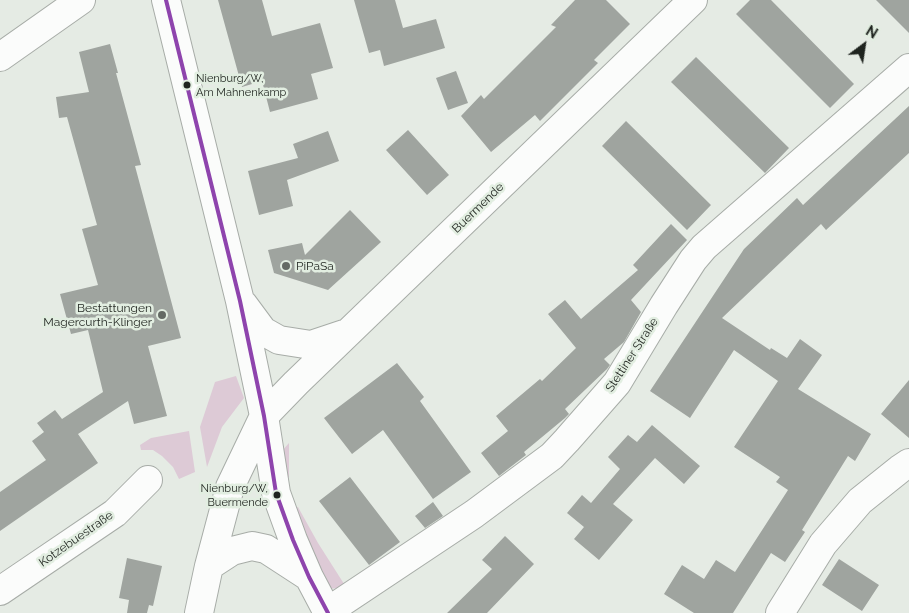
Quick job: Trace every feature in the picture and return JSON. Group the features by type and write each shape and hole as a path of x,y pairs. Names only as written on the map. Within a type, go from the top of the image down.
{"street":[{"path":"0,57 81,0"},
{"path":"166,0 240,301 264,416 276,493 292,540 327,612"},
{"name":"Buermende","path":"199,613 209,566 230,487 264,416 693,0"},
{"name":"Stettiner Straße","path":"327,612 474,514 552,456 617,383 664,305 693,260 704,247 909,68"},
{"path":"240,301 263,331 279,340 311,345 349,333"},
{"path":"780,613 823,544 860,501 909,463"},
{"name":"Kotzebuestraße","path":"0,591 115,513 148,480"},
{"path":"209,566 232,551 252,546 266,549 309,577"}],"shaded area":[{"path":"236,376 244,398 222,427 207,467 200,427 215,382"},
{"path":"189,431 195,472 179,479 173,467 162,456 153,450 141,450 140,445 151,438"},
{"path":"289,443 289,477 283,480 281,452"},
{"path":"298,507 346,587 329,589 291,509"}],"building":[{"path":"218,0 262,0 272,36 320,23 333,68 311,74 318,99 270,112 262,81 242,87"},
{"path":"354,0 395,0 403,28 436,19 445,48 384,66 380,50 369,53"},
{"path":"575,0 606,0 630,24 594,60 598,63 540,121 535,115 491,152 461,116 481,95 484,99 556,27 551,25"},
{"path":"750,0 771,0 854,84 830,108 736,14"},
{"path":"876,0 909,0 909,33"},
{"path":"110,44 141,165 135,166 181,338 148,346 167,416 134,424 128,401 78,434 98,463 0,531 0,492 46,460 32,441 44,432 37,423 55,410 62,419 103,392 88,330 71,334 60,294 98,285 82,229 97,225 67,117 59,118 56,97 89,92 79,52"},
{"path":"696,57 789,148 765,173 671,82"},
{"path":"456,71 468,103 448,110 436,78"},
{"path":"909,106 909,153 826,230 821,224 722,318 770,350 771,348 787,358 800,339 822,355 798,389 871,434 855,461 848,456 802,530 805,532 785,562 771,553 733,613 694,613 664,594 682,565 704,579 716,560 735,572 788,490 776,482 780,477 734,447 778,381 734,350 690,418 650,391 744,249 797,198 803,205"},
{"path":"626,121 711,205 687,230 602,146"},
{"path":"408,130 449,175 427,195 386,150"},
{"path":"328,131 339,161 287,180 293,206 259,215 248,171 298,158 293,144"},
{"path":"350,210 381,242 328,290 274,273 268,250 302,243 305,255"},
{"path":"671,224 687,240 631,300 641,312 624,342 604,359 610,365 565,409 569,414 565,418 524,452 526,455 499,476 481,453 508,431 496,416 540,379 542,381 576,348 548,314 565,300 581,319 638,270 633,265"},
{"path":"397,363 424,397 420,401 471,472 433,499 383,430 352,454 324,418"},
{"path":"909,380 909,438 881,414"},
{"path":"652,425 700,466 684,484 655,458 613,504 633,520 599,560 574,539 584,527 567,513 582,495 591,503 620,469 608,457 628,435 637,442"},
{"path":"350,477 400,542 369,565 319,501"},
{"path":"433,502 443,516 425,528 415,516"},
{"path":"505,536 534,564 487,613 447,613 492,569 482,560"},
{"path":"127,558 162,566 153,606 149,605 147,613 127,613 129,600 119,598"},
{"path":"839,559 879,585 862,611 822,585"}],"transit line":[{"path":"166,0 240,301 264,416 276,493 309,577 328,613"}],"place":[{"name":"Nienburg/W, Am Mahnenkamp","path":"187,85"},
{"name":"PiPaSa","path":"286,266"},
{"name":"Bestattungen Magercurth-Klinger","path":"162,315"},
{"name":"Nienburg/W, Buermende","path":"277,495"}]}
